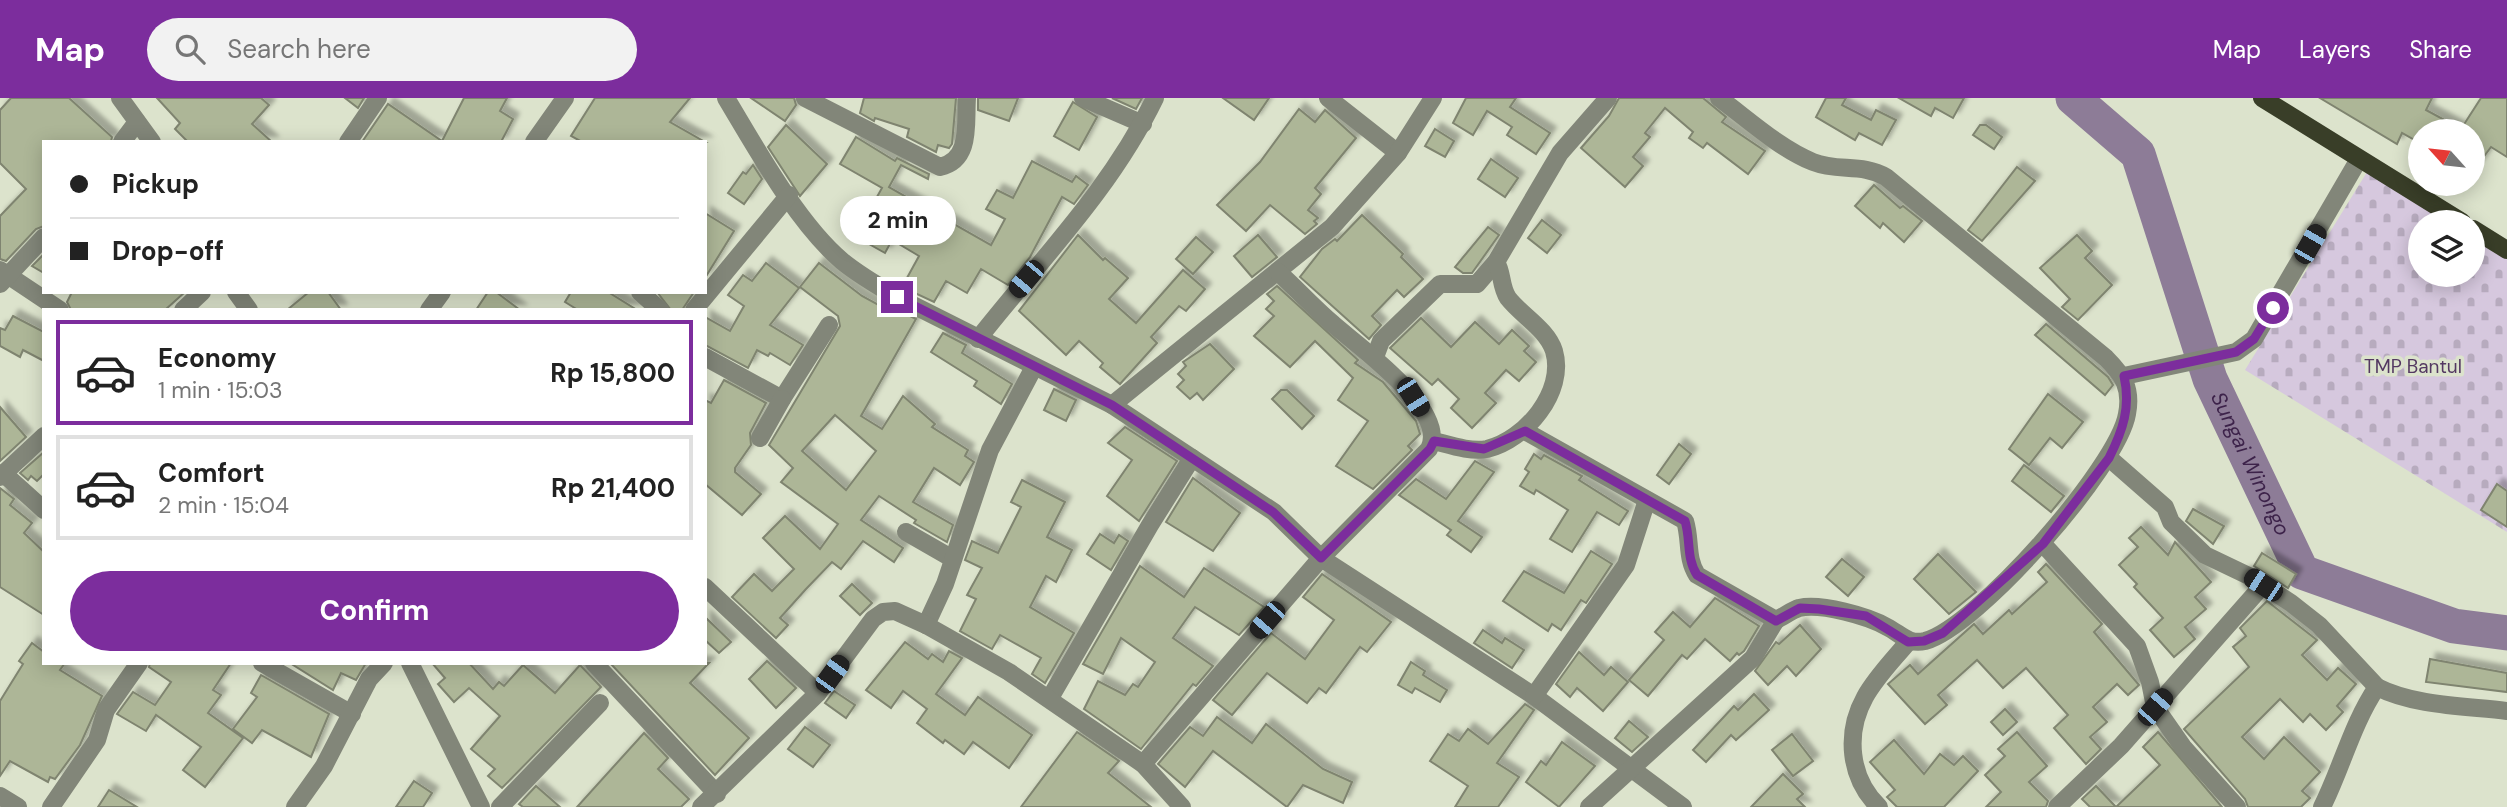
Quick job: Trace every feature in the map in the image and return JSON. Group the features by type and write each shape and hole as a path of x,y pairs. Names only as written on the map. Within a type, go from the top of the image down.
{"main road":[{"path":"2262,98 2286,104 2359,159 2442,210"},
{"path":"2485,236 2507,250"}],"street":[{"path":"120,98 150,140"},
{"path":"349,140 378,98"},
{"path":"535,140 565,98"},
{"path":"805,98 940,167 955,161 964,148 967,98"},
{"path":"1083,98 1143,124"},
{"path":"978,339 1090,205 1143,124 1155,98"},
{"path":"1328,98 1398,153"},
{"path":"1112,405 1332,227 1398,153 1433,98"},
{"path":"1375,358 1381,341 1440,284 1477,284 1496,262 1560,153 1608,98"},
{"path":"1589,807 1753,658 1776,621 1800,608 1866,616 1908,642 1924,641 1943,633 2043,544 2109,458 2127,414 2128,395 2124,376 2106,358 1886,177 1862,167 1815,163 1790,150 1719,98"},
{"path":"729,100 789,195 841,260 897,297 1112,405 1273,512 1321,558 1534,696 1683,807"},
{"path":"124,140 137,122"},
{"path":"2124,376 2186,365 2236,352 2261,329 2359,159"},
{"path":"696,308 789,195"},
{"path":"42,239 2,277 56,308"},
{"path":"1434,441 1484,449 1525,431 1541,409 1557,364 1548,339 1508,298 1501,285 1496,262"},
{"path":"1143,764 1321,558 1430,449 1434,441 1434,432 1413,397 1375,358 1330,322 1278,272"},
{"path":"185,308 200,294"},
{"path":"642,294 658,308"},
{"path":"760,438 830,325"},
{"path":"707,358 782,399"},
{"path":"926,625 953,559 990,450 1034,368"},
{"path":"1525,431 1685,521 1689,534 1689,563 1697,575 1776,621"},
{"path":"42,438 1,475 42,508"},
{"path":"1050,698 1192,458"},
{"path":"2109,458 2165,506 2171,522 2205,555 2263,585 2319,625 2377,687 2395,694 2446,704 2507,712"},
{"path":"1534,696 1626,565 1647,500"},
{"path":"906,532 953,559"},
{"path":"2043,544 2137,646 2150,682 2155,707 2183,747 2237,807"},
{"path":"2067,803 2263,585"},
{"path":"707,589 818,693"},
{"path":"702,807 818,693 873,619 883,612 895,611 926,625 1050,698 1143,764 1182,807"},
{"path":"1879,807 1860,782 1855,766 1853,731 1865,696 1908,642"},
{"path":"51,807 97,740 106,710 138,665"},
{"path":"266,665 352,714"},
{"path":"295,807 324,766 369,679 382,665"},
{"path":"411,665 481,807"},
{"path":"596,665 717,794"},
{"path":"2322,807 2340,770 2357,722 2377,687"},
{"path":"500,807 600,704"},
{"path":"0,796 18,807"}],"green space":[{"name":"TMP Bantul","path":"2367,172 2429,210 2408,210 2408,287 2485,287 2485,245 2507,259 2507,532 2245,370"}],"building":[{"path":"11,98 69,98 112,137 111,140 42,140 42,227 36,229 6,261 0,259 0,216 26,189 0,163 0,110"},
{"path":"157,98 261,98 269,105 252,124 270,140 186,140 175,129 180,123"},
{"path":"345,98 364,98 358,108"},
{"path":"464,98 507,98 500,111 513,119 502,140 443,140"},
{"path":"595,98 690,98 670,122 702,140 578,140 571,136"},
{"path":"751,98 794,98 796,105 785,121"},
{"path":"864,98 956,98 952,144 949,148 938,145 936,152 907,137 909,129 875,118 874,121 860,113"},
{"path":"978,98 1018,98 1009,121 978,110"},
{"path":"1112,98 1142,98 1136,109"},
{"path":"1223,98 1269,98 1254,120"},
{"path":"1466,98 1516,98 1510,107 1550,133 1536,154 1507,135 1512,127 1487,111 1473,135 1453,123"},
{"path":"1619,98 1703,98 1726,117 1722,122 1765,151 1748,174 1707,143 1703,148 1689,138 1693,132 1665,108 1645,133 1650,137 1633,157 1643,166 1625,187 1581,148 1609,116"},
{"path":"1826,98 1846,98 1842,105 1871,120 1876,110 1896,120 1882,145 1859,133 1855,140 1816,117"},
{"path":"1899,98 1964,98 1953,118 1935,108 1931,116"},
{"path":"2320,98 2432,98 2426,110 2443,119 2408,119 2408,136 2402,133 2397,144"},
{"path":"2481,98 2507,98 2507,157 2491,147 2485,155 2485,119 2467,119"},
{"path":"1073,102 1097,117 1079,150 1054,136"},
{"path":"388,104 441,140 363,140"},
{"path":"1299,109 1315,122 1325,110 1356,138 1315,188 1321,194 1308,210 1318,218 1314,221 1317,224 1305,234 1270,205 1246,231 1217,205 1260,162"},
{"path":"786,125 827,164 800,196 768,147"},
{"path":"1980,125 1986,125 2002,137 1994,149 1973,135"},
{"path":"1435,129 1454,141 1445,157 1425,146"},
{"path":"856,137 895,161 897,158 929,174 928,179 901,165 889,187 991,245 1005,219 986,209 997,190 1013,198 1032,161 1072,182 1076,176 1088,185 1074,204 1062,197 1030,257 1008,285 981,269 967,293 946,281 934,302 902,287 919,256 892,240 885,253 855,236 882,188 840,164"},
{"path":"1491,159 1518,178 1505,197 1478,179"},
{"path":"753,165 762,179 744,204 728,193 743,172 746,174"},
{"path":"2017,167 2035,181 1982,241 1968,230"},
{"path":"1874,185 1900,208 1903,206 1922,221 1904,242 1883,223 1880,228 1855,206"},
{"path":"707,214 734,231 707,275"},
{"path":"1362,215 1403,254 1401,257 1423,279 1404,297 1397,290 1372,316 1381,325 1369,339 1300,277 1322,249 1335,239 1337,241"},
{"path":"1542,220 1561,235 1547,253 1528,238"},
{"path":"1488,227 1499,235 1472,273 1463,273 1455,267"},
{"path":"1078,235 1103,260 1105,258 1128,278 1109,299 1136,323 1183,270 1205,289 1186,311 1179,306 1151,337 1157,343 1120,384 1100,367 1103,363 1079,341 1066,355 1019,311"},
{"path":"1258,235 1277,257 1252,277 1234,256"},
{"path":"2077,235 2092,251 2085,258 2112,285 2078,320 2062,307 2070,299 2040,268"},
{"path":"1196,237 1213,252 1193,274 1176,259"},
{"path":"42,256 42,272 32,266"},
{"path":"766,263 799,288 770,325 803,345 790,365 770,353 768,356 757,350 748,368 707,346 707,318 730,331 744,306 728,295 743,275 752,281"},
{"path":"819,263 862,296 884,308 887,304 916,319 861,416 882,429 903,396 935,424 932,427 968,450 965,456 974,462 960,485 934,468 913,502 953,525 947,542 914,523 916,520 879,496 861,520 903,548 894,562 863,541 841,569 832,562 806,589 780,618 788,625 776,638 732,597 754,574 772,591 794,569 763,538 785,516 820,549 838,524 781,482 793,468 769,445 840,326 838,316 800,287","holes":["835,415 876,451 846,490 802,451"]},
{"path":"1277,286 1358,360 1355,363 1383,382 1416,421 1420,434 1408,446 1412,450 1373,489 1336,466 1368,421 1338,400 1353,378 1315,341 1290,367 1254,336 1274,316 1266,309 1274,301 1267,294"},
{"path":"71,294 183,294 167,308 70,308 67,302"},
{"path":"307,294 329,294 340,308 289,308"},
{"path":"487,294 499,294 517,308 477,308"},
{"path":"570,294 611,294 634,308 575,308 565,302"},
{"path":"659,294 693,294 683,308 669,308"},
{"path":"13,316 42,331 42,360 23,350 20,357 0,346 0,328 5,330"},
{"path":"1421,318 1451,347 1475,322 1499,344 1512,330 1529,346 1524,351 1536,362 1519,381 1506,370 1485,393 1496,403 1472,428 1451,408 1459,399 1438,379 1432,385 1390,348"},
{"path":"2046,324 2108,377 2113,385 2105,395 2035,335"},
{"path":"943,333 966,345 962,353 1012,384 1001,404 974,386 977,381 931,352"},
{"path":"1210,344 1234,369 1203,400 1197,393 1190,399 1177,387 1184,380 1178,374 1186,366 1183,362"},
{"path":"724,380 766,403 750,433 751,445 735,468 735,472 761,494 742,515 707,486 707,401 711,403"},
{"path":"1054,389 1076,400 1066,421 1044,410"},
{"path":"1281,390 1287,390 1314,416 1302,429 1272,399"},
{"path":"2048,394 2083,422 2062,448 2050,438 2029,465 2009,449"},
{"path":"0,407 26,437 0,461"},
{"path":"1125,427 1177,461 1139,521 1107,496 1132,460 1108,443"},
{"path":"1679,444 1691,454 1669,484 1657,475"},
{"path":"42,454 42,476 37,481 31,476 28,480 20,473"},
{"path":"1534,454 1541,459 1544,455 1582,476 1579,480 1628,511 1619,525 1597,512 1572,552 1550,539 1568,510 1536,490 1534,494 1520,486 1529,472 1525,469"},
{"path":"1475,461 1494,472 1458,521 1482,537 1471,552 1447,535 1451,530 1399,495 1416,479 1446,499"},
{"path":"2024,465 2064,496 2051,512 2012,481"},
{"path":"1193,478 1240,513 1213,551 1166,522"},
{"path":"1022,480 1065,502 1047,537 1072,550 1056,582 1046,576 1030,607 1074,633 1045,683 1032,674 1041,658 1000,635 992,649 960,631 976,599 967,595 982,568 965,560 972,541 998,553 1021,507 1011,502"},
{"path":"2497,484 2507,491 2507,527 2481,510"},
{"path":"0,488 14,499 10,505 32,523 24,533 42,550 42,614 0,587"},
{"path":"2193,509 2224,526 2213,544 2186,521"},
{"path":"2141,527 2168,555 2175,542 2211,582 2195,597 2206,609 2185,627 2195,639 2174,657 2150,630 2163,618 2134,587 2137,584 2119,565 2138,547 2129,538"},
{"path":"1100,534 1114,543 1119,535 1128,541 1111,570 1087,554"},
{"path":"1591,551 1612,564 1586,603 1581,600 1561,630 1552,624 1548,631 1503,601 1524,571 1564,593"},
{"path":"2262,553 2296,574 2288,588 2254,566"},
{"path":"1938,554 1976,592 1949,614 1914,579"},
{"path":"1842,559 1864,577 1848,596 1826,577"},
{"path":"2046,564 2102,624 2094,632 2139,685 2128,695 2117,684 2093,707 2107,722 2090,737 2101,749 2086,764 2054,728 2068,715 2026,668 2003,688 1977,660 1938,695 1947,705 1925,724 1888,684 1910,665 1918,674 1974,624 1983,634 2009,610 2012,614 2047,582 2038,572"},
{"path":"1140,566 1184,597 1204,568 1264,607 1239,635 1195,607 1173,638 1213,666 1196,686 1193,684 1141,749 1084,709 1098,681 1125,695 1133,684 1138,687 1155,662 1121,638 1103,674 1083,664"},
{"path":"1322,574 1391,622 1367,652 1360,647 1326,693 1319,688 1307,703 1267,673 1232,715 1213,700 1271,633 1305,659 1334,620 1303,597"},
{"path":"852,584 872,603 860,615 840,596"},
{"path":"1715,598 1759,626 1744,651 1739,655 1737,653 1730,661 1705,639 1687,659 1682,655 1648,696 1629,680 1664,640 1655,632 1673,612 1690,627"},
{"path":"2267,601 2317,640 2302,655 2327,680 2338,668 2356,684 2337,706 2343,712 2326,730 2310,714 2303,722 2280,699 2242,737 2264,759 2284,737 2320,772 2302,791 2310,798 2301,807 2248,807 2245,799 2184,729 2249,667 2233,647 2246,636 2240,628"},
{"path":"707,619 731,642 719,653 707,642"},
{"path":"1800,625 1821,649 1796,676 1787,666 1768,685 1755,671 1776,642 1779,644"},
{"path":"1483,630 1502,643 1505,638 1524,650 1512,668 1474,643"},
{"path":"905,642 928,659 932,654 943,662 949,651 962,658 936,694 965,715 978,697 1032,735 1009,768 973,742 964,754 945,740 943,743 917,723 927,709 903,691 891,708 866,690"},
{"path":"32,643 42,650 42,665 64,665 60,670 102,696 80,745 55,779 50,777 48,782 10,761 0,776 0,701 23,664 19,661"},
{"path":"1579,652 1604,675 1611,667 1628,682 1603,711 1577,688 1570,697 1556,684"},
{"path":"2430,659 2507,673 2507,692 2426,682"},
{"path":"767,661 796,688 776,708 749,679"},
{"path":"1411,662 1425,671 1423,675 1447,690 1440,702 1415,688 1412,693 1398,685"},
{"path":"709,663 690,683 749,738 715,775 612,665"},
{"path":"230,665 213,690 221,695 208,713 243,738 205,787 183,770 201,747 156,715 146,731 117,714 133,692 155,705 171,682 149,667"},
{"path":"293,665 365,665 356,680 341,673 333,690"},
{"path":"434,665 471,665 493,689 499,682 504,686 523,665 555,693 580,665 601,687 502,788 488,776 495,769 471,749 500,716 469,688 454,702 438,684 445,678"},
{"path":"261,675 329,714 311,757 262,730 252,743 233,729 257,697 251,693"},
{"path":"834,691 855,705 846,718 825,703"},
{"path":"1754,694 1769,710 1736,740 1731,735 1706,762 1693,750 1734,706 1738,710"},
{"path":"1525,704 1534,710 1497,763 1519,777 1498,807 1455,807 1468,786 1430,761 1448,734 1459,741 1468,729 1488,744"},
{"path":"2005,709 2017,722 2003,735 1991,722"},
{"path":"1217,717 1252,743 1266,724 1323,769 1352,782 1343,803 1303,785 1287,807 1213,751 1185,787 1158,764 1190,727 1203,736"},
{"path":"1629,721 1648,737 1632,752 1615,738"},
{"path":"805,727 830,745 813,767 788,749"},
{"path":"1077,732 1119,761 1108,773 1151,807 1021,807"},
{"path":"2017,732 2047,766 2029,782 2048,801 2046,807 1986,807 2001,792 1985,775 2005,756 1998,749"},
{"path":"2158,732 2222,807 2116,807 2160,765 2143,747"},
{"path":"644,733 668,758 658,769 689,799 681,807 577,807"},
{"path":"1792,734 1813,761 1793,776 1772,750"},
{"path":"1894,740 1924,774 1940,754 1954,765 1963,756 1978,771 1944,807 1897,807 1887,797 1895,790 1870,762"},
{"path":"1562,742 1595,766 1559,807 1526,782 1541,761 1546,765"},
{"path":"1783,774 1803,794 1797,799 1805,807 1751,807"},
{"path":"414,781 432,793 423,807 396,807"},
{"path":"536,786 560,807 523,807 519,804"},
{"path":"2096,786 2116,807 2090,807 2082,799"},
{"path":"109,790 137,807 98,807"}],"waterway":[{"name":"Sungai Winongo","path":"2073,98 2138,154 2210,379 2302,572 2454,626 2507,633"}],"route":[{"path":"897,297 1112,405 1273,512 1321,558 1430,449 1434,441 1466,449 1484,449 1502,444 1525,431 1685,521 1689,534 1689,563 1697,575 1776,621 1800,608 1843,612 1866,616 1908,642 1924,641 1943,633 1971,611 2043,544 2109,458 2121,434 2127,414 2128,395 2124,376 2186,365 2236,352 2254,339 2273,308"}]}
